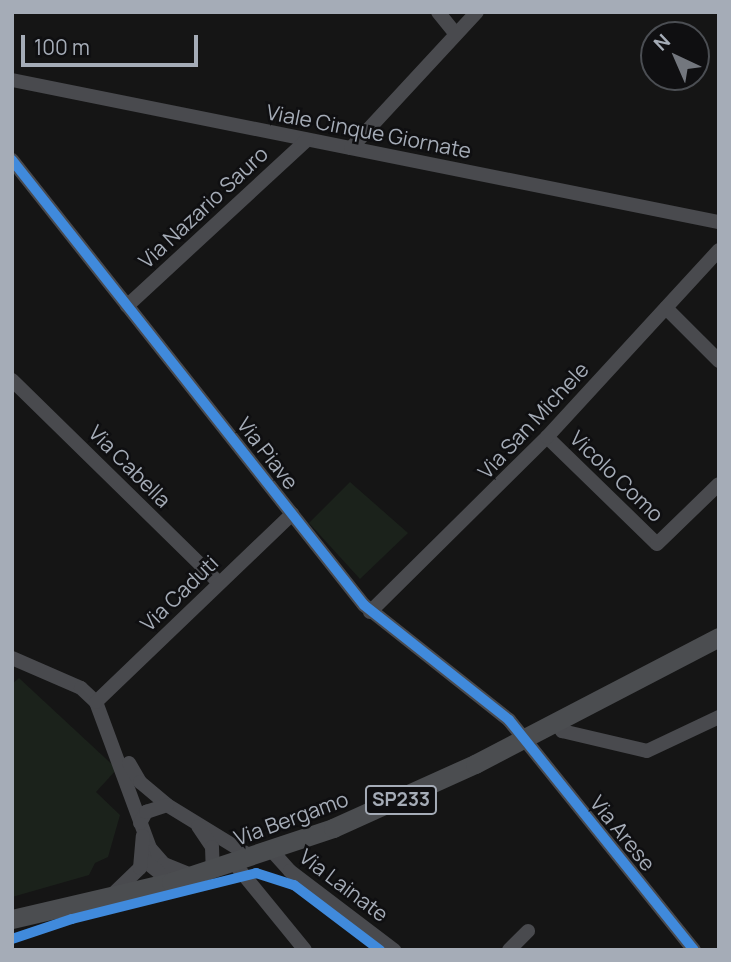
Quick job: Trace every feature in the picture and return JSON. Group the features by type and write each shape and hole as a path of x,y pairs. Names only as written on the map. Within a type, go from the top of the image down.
{"main road":[{"name":"Via Bergamo","path":"12,919 104,900 203,873 272,851 389,805 719,637"}],"street":[{"path":"438,12 456,34"},
{"path":"351,148 477,12"},
{"name":"Viale Cinque Giornate","path":"12,79 719,222"},
{"name":"Via Nazario Sauro","path":"127,306 307,140"},
{"name":"Via Piave","path":"12,160 370,612 509,720 524,738"},
{"name":"Via San Michele","path":"370,612 547,437 719,250"},
{"path":"666,308 719,361"},
{"name":"Via Cabella","path":"12,380 219,583"},
{"name":"Vicolo Como","path":"547,437 657,544 719,484"},
{"name":"Via Caduti","path":"96,702 292,514"},
{"path":"12,658 81,688 96,702 113,738 140,782 243,860 305,950"},
{"path":"556,722 562,731 647,751 719,717"},
{"path":"113,738 142,829 164,864 203,873 212,847 195,822"},
{"name":"Via Arese","path":"524,738 694,950"},
{"path":"104,900 130,881 141,868 142,829 146,812 167,805"},
{"name":"Via Lainate","path":"272,851 290,871 394,950"},
{"path":"143,852 145,861 171,882"},
{"path":"509,950 528,931"}],"shaded area":[{"path":"350,482 408,533 360,579 309,523"},
{"path":"19,678 117,769 96,792 120,815 108,857 95,863 89,875 12,897 12,684"}],"cycle path":[{"path":"12,160 364,605 509,720 694,950"},
{"path":"12,939 72,919 256,873 294,885 380,950"}]}
